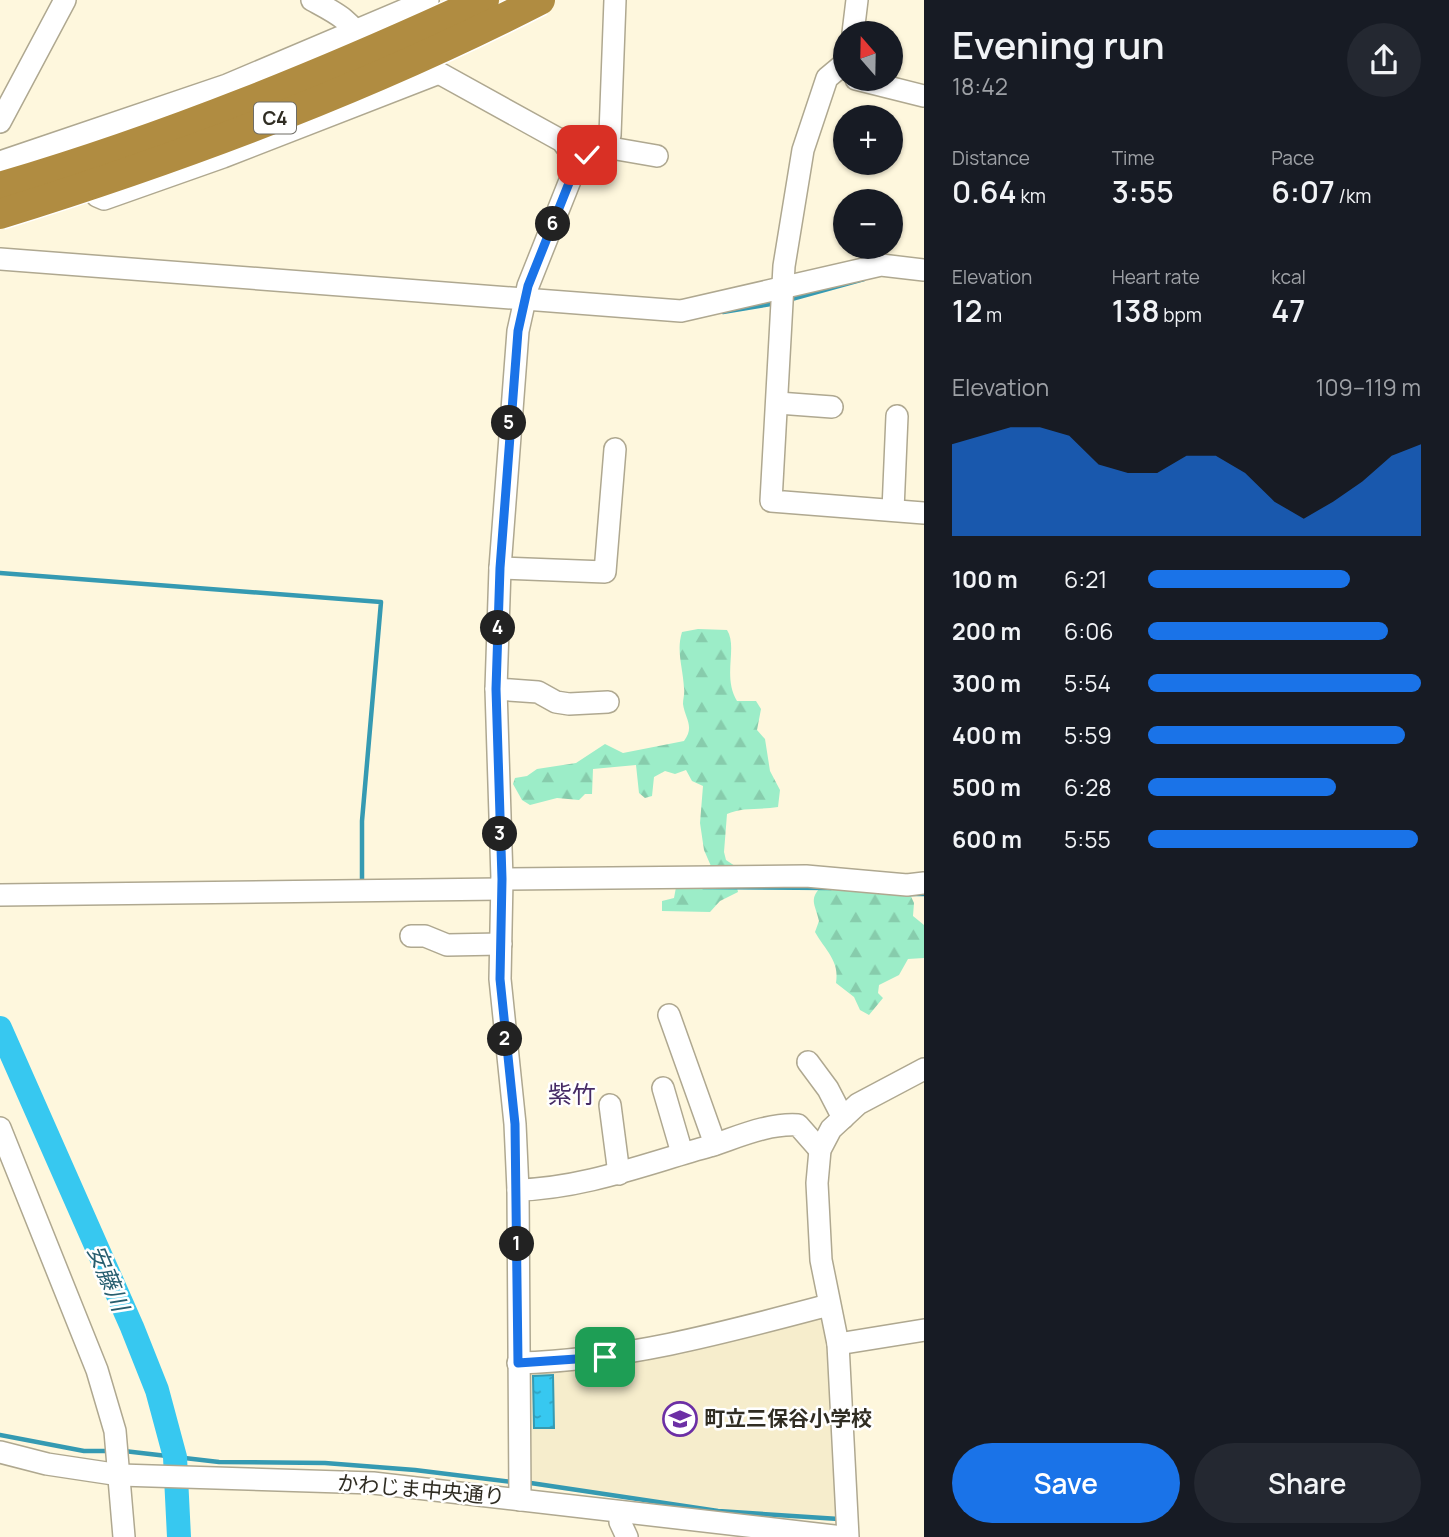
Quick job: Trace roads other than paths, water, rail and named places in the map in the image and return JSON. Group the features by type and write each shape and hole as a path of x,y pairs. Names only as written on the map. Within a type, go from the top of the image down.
{"highway":[{"name":"C4","path":"0,187 197,123 333,68 484,0"},
{"name":"C4","path":"0,214 258,125 427,54 540,0"}],"street":[{"path":"0,122 65,0"},
{"path":"312,0 343,17 357,32 383,94"},
{"path":"0,162 78,138 227,85 428,0"},
{"path":"605,147 610,135 615,0"},
{"path":"854,21 857,0"},
{"path":"78,138 97,196 104,200 439,72 562,141 574,158 575,168 524,301 513,383 500,568 496,689 502,884 500,979 515,1124 518,1189 520,1500"},
{"path":"833,74 827,78 803,150 784,266 771,501 924,513"},
{"path":"903,91 924,96"},
{"path":"574,158 605,147 657,156"},
{"path":"0,259 681,311 881,265 924,270"},
{"path":"778,402 832,407"},
{"path":"893,509 897,416"},
{"path":"500,568 605,572 615,449"},
{"path":"496,689 538,692 556,702 569,704 608,702"},
{"path":"0,895 806,876 908,885 924,883"},
{"path":"411,936 425,936 447,945 501,944"},
{"path":"669,1015 715,1144"},
{"path":"808,1062 828,1089 843,1118"},
{"path":"845,1537 838,1344 821,1261 817,1212 820,1150 831,1129 858,1104 924,1069"},
{"path":"663,1088 682,1153"},
{"path":"610,1105 619,1174"},
{"path":"518,1189 554,1189 619,1174 682,1153 787,1124 798,1125 820,1150"},
{"path":"0,1128 97,1370 115,1431 124,1537"},
{"path":"518,1363 561,1362 666,1346 829,1305"},
{"path":"838,1344 924,1330"},
{"name":"かわじま中央通り","path":"0,1451 47,1464 120,1475 373,1483 845,1537"},
{"path":"621,1512 620,1522 626,1537"}],"water":[{"path":"553,1375 554,1428 534,1428 533,1376"}],"waterway":[{"path":"788,300 864,279"},
{"path":"723,312 777,303"},
{"path":"0,573 381,602 362,821 362,883"},
{"path":"703,887 831,888"},
{"path":"910,894 924,894"},
{"name":"安藤川","path":"0,1028 132,1327 157,1390 175,1457 179,1537"},
{"path":"0,1435 84,1451 111,1451"},
{"path":"124,1451 219,1462 325,1463 415,1470 512,1482"},
{"path":"524,1482 718,1511 839,1519"}],"place":[{"name":"町立三保谷小学校","path":"680,1419"}],"district":[{"name":"紫竹","path":"572,1095"}]}
